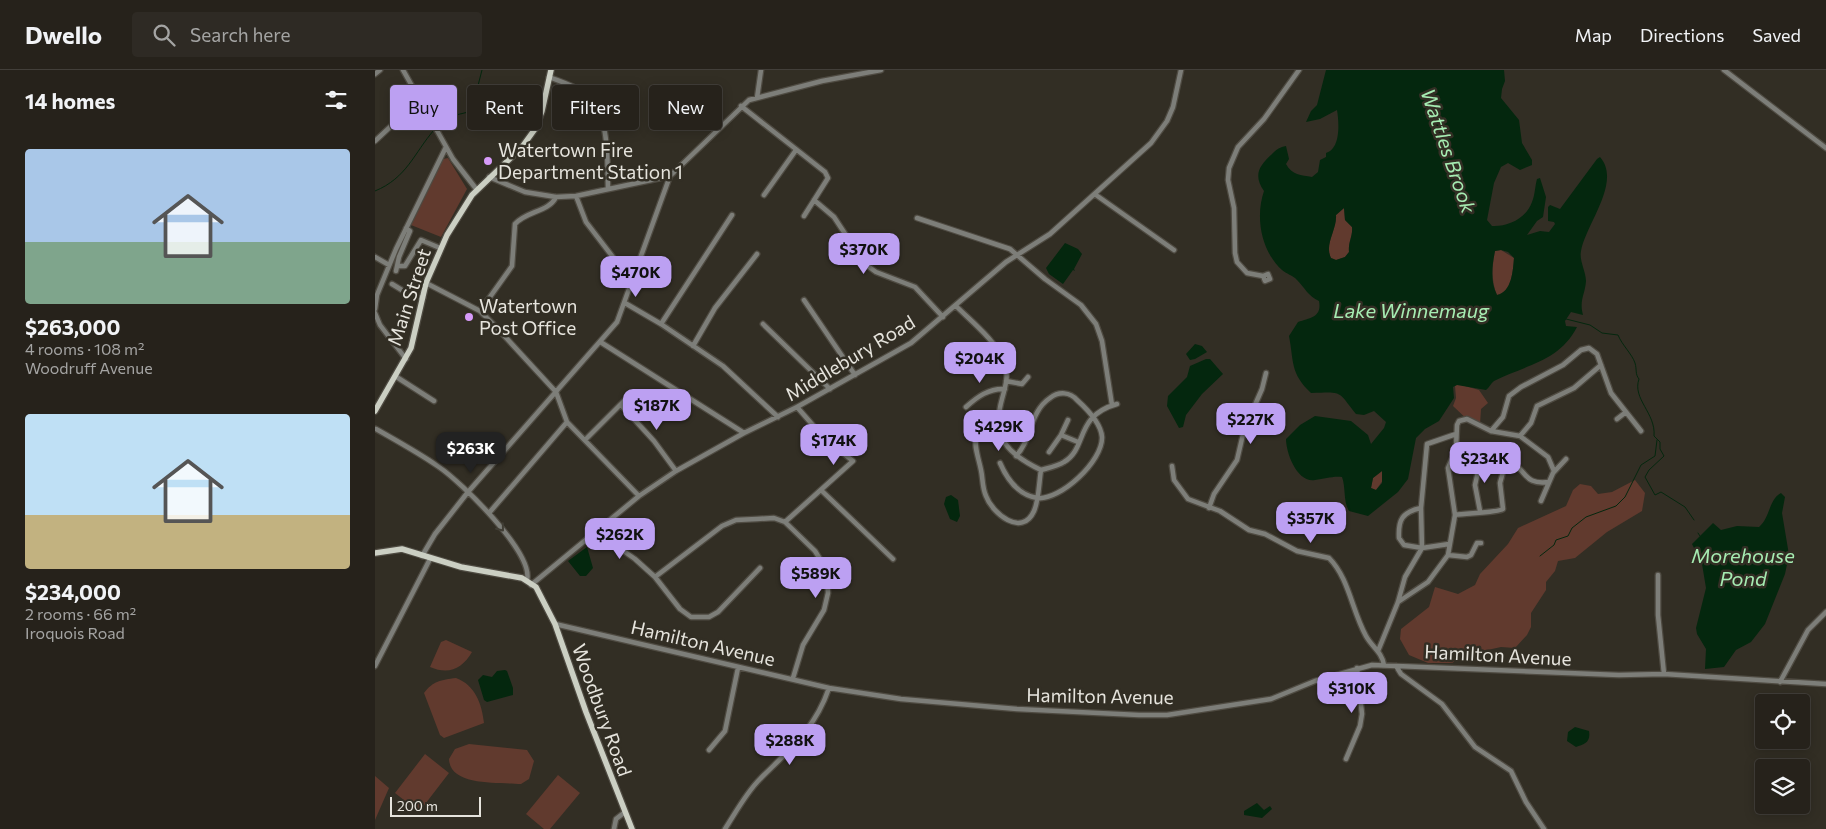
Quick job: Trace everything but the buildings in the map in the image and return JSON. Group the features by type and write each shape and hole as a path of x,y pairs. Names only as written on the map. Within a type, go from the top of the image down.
{"main road":[{"name":"Main Street","path":"375,411 377,401 406,359 414,342 426,283 440,248 460,212 477,190 522,147 535,129 542,111 551,70"},
{"name":"Woodbury Road","path":"375,553 402,549 430,559 530,583 555,624 632,829"}],"street":[{"path":"375,74 380,70"},
{"path":"403,70 411,85"},
{"path":"757,98 761,70"},
{"path":"422,556 435,534 468,492 602,343 617,322 670,176 741,106 757,98 822,81 881,70"},
{"name":"Middlebury Road","path":"530,583 602,528 639,496 676,471 744,433 797,407 911,343 1017,255 1050,234 1096,195 1151,143 1167,121 1178,94 1181,70"},
{"path":"1263,276 1247,272 1237,262 1234,208 1228,180 1229,168 1238,148 1264,120 1299,70"},
{"path":"1724,70 1826,148"},
{"path":"549,77 581,91 591,101 602,118 606,141 608,188"},
{"path":"741,106 825,172 828,178 804,216"},
{"path":"375,141 390,127"},
{"path":"436,130 477,190"},
{"path":"406,359 376,322 377,295 406,228 446,147"},
{"path":"764,195 796,150"},
{"path":"489,177 525,192 556,198 576,196 670,176"},
{"path":"1096,195 1174,250"},
{"path":"576,196 586,222 631,282"},
{"path":"480,311 512,266 515,224 526,214 551,204 556,198"},
{"path":"814,200 834,217 865,264 877,272 915,287 943,316"},
{"path":"661,324 732,215"},
{"path":"917,218 983,238 1009,249 1051,283 1075,299 1093,319 1100,334 1107,358 1114,404 1086,423 1078,442 1065,462 1041,470 1016,456 1003,441 998,424 999,410 1007,376 1003,360 995,347 956,306"},
{"path":"406,228 410,231 399,257 397,269 405,266 421,240 440,248"},
{"path":"693,346 715,308 757,254"},
{"path":"375,258 389,265"},
{"path":"426,283 480,311 556,392 567,422 639,496"},
{"path":"392,284 411,295 423,298"},
{"path":"804,300 855,375"},
{"path":"625,302 723,366 778,416"},
{"path":"763,324 830,389"},
{"path":"602,343 744,433"},
{"path":"1491,431 1503,417 1509,396 1521,387 1563,365 1581,350 1589,348 1594,350 1611,393 1641,431"},
{"path":"1520,436 1531,423 1537,406 1574,388 1601,365"},
{"path":"1209,508 1214,494 1237,460 1244,430 1262,389 1266,373"},
{"path":"395,376 434,401"},
{"path":"1006,381 1021,384 1028,377"},
{"path":"966,407 978,396 991,390 1005,389"},
{"path":"1000,463 1017,489 1036,498 1055,494 1075,480 1096,458 1101,447 1102,436 1093,417 1076,398 1067,393 1049,398 1035,415 1024,445 1016,456"},
{"path":"585,440 630,395"},
{"path":"621,405 654,441 676,471"},
{"path":"785,522 853,461 825,439 797,407"},
{"path":"1617,419 1625,412"},
{"path":"1398,602 1428,582 1448,555 1455,515 1449,468 1456,449 1457,425 1463,418 1491,431 1520,436 1548,457 1554,472"},
{"path":"1049,452 1061,435 1068,420"},
{"path":"489,513 567,422"},
{"path":"998,424 988,426 975,437 974,445 986,498 996,512 1009,521 1019,523 1027,519 1034,512 1041,470"},
{"name":"Woodbury Road","path":"376,429 441,467 468,492 511,539 524,564 530,583"},
{"path":"1378,651 1398,602 1405,576 1422,548 1421,508 1427,444 1456,434"},
{"path":"1061,435 1078,442"},
{"path":"1480,511 1475,485 1482,454 1518,467 1527,478 1542,483 1549,482"},
{"path":"1541,501 1554,472 1566,459"},
{"path":"1455,515 1480,511 1500,512 1503,510 1500,483 1505,461"},
{"path":"1172,466 1174,480 1187,499 1232,518 1249,530 1265,534 1297,551 1329,558 1341,576 1356,616 1366,636 1378,651 1384,666"},
{"path":"821,490 893,559"},
{"path":"1421,508 1405,512 1401,518 1398,528 1399,538 1404,545 1422,548 1449,544"},
{"path":"655,577 721,526 737,520 757,518 774,518 785,522 815,551 823,564 827,578 828,593 824,610 803,645 793,678"},
{"path":"602,528 618,547 655,577 680,609 691,617 709,617 718,612 760,568"},
{"path":"1448,555 1467,557 1471,555 1477,542 1481,543"},
{"path":"375,666 430,559"},
{"path":"1658,575 1658,614 1664,674"},
{"path":"1780,682 1807,630 1826,612"},
{"name":"Hamilton Avenue","path":"555,624 738,668 793,678 829,688 901,699 1017,709 1167,715 1271,699 1315,681 1357,668 1384,666 1619,676 1664,674 1826,684"},
{"path":"1396,666 1401,674 1442,704 1478,750 1511,771 1526,802 1544,829"},
{"path":"709,750 725,731 738,668"},
{"path":"1346,759 1360,726 1362,714 1357,668"},
{"path":"725,829 760,779 800,740 825,701 829,688"},
{"path":"614,829 616,819 625,812"}],"shaded area":[{"path":"448,158 467,189 441,237 411,225 443,159"},
{"path":"1344,208 1345,220 1352,227 1352,233 1349,252 1345,257 1336,260 1331,258 1329,247 1336,215"},
{"path":"1501,250 1514,258 1514,263 1509,285 1506,290 1497,295 1493,279 1493,262 1495,251"},
{"path":"1458,384 1479,390 1488,403 1481,409 1480,425 1472,424 1453,406 1456,398 1455,386"},
{"path":"1382,471 1383,480 1376,490 1371,488 1373,478"},
{"path":"1635,480 1645,493 1642,511 1607,532 1575,558 1558,561 1555,571 1546,582 1546,590 1531,613 1531,627 1527,635 1515,648 1501,647 1483,651 1476,657 1461,657 1452,663 1428,663 1409,655 1400,639 1401,629 1429,607 1435,587 1458,594 1475,585 1480,574 1508,544 1518,528 1566,506 1573,490 1580,484 1591,486 1598,494 1612,492"},
{"path":"446,640 472,652 464,663 454,669 443,670 430,667 441,642"},
{"path":"456,678 463,681 473,690 479,702 484,723 444,738 440,735 424,693 438,682"},
{"path":"469,744 527,750 534,761 529,779 521,784 489,783 467,779 458,774 452,768 449,759 455,749"},
{"path":"425,754 449,773 419,812 395,793"},
{"path":"558,775 580,793 550,829 544,829 526,814"},
{"path":"375,776 389,788 375,820"}],"water":[{"name":"Lake Winnemaug","path":"1326,70 1504,70 1505,81 1501,98 1519,120 1522,143 1532,160 1532,165 1520,170 1508,163 1501,167 1494,183 1487,220 1492,226 1498,226 1510,223 1521,217 1532,202 1537,179 1540,178 1546,197 1543,217 1537,221 1527,235 1540,231 1549,232 1555,224 1548,221 1548,207 1550,205 1560,209 1597,159 1600,157 1606,167 1605,191 1581,251 1586,281 1582,301 1583,315 1571,312 1565,321 1566,326 1577,327 1570,339 1551,355 1494,381 1486,390 1457,385 1453,387 1454,398 1439,421 1425,429 1416,438 1408,479 1398,492 1368,516 1349,511 1342,477 1309,480 1303,477 1290,459 1286,439 1300,425 1315,416 1351,421 1368,435 1371,444 1384,428 1386,422 1374,411 1364,415 1356,414 1338,394 1329,392 1311,393 1299,379 1294,367 1289,336 1298,322 1317,314 1319,301 1275,262 1269,253 1262,233 1260,212 1264,191 1258,175 1267,158 1280,148 1286,146 1289,159 1286,164 1288,168 1297,174 1312,177 1318,172 1320,160 1326,157 1326,153 1331,150 1337,141 1337,110 1320,119 1306,122 1311,111 1317,105","holes":["1344,208 1345,220 1352,227 1352,233 1349,252 1345,257 1336,260 1331,258 1329,247 1336,215","1495,251 1508,252 1514,258 1509,285 1506,290 1497,295 1492,268","1382,471 1382,483 1376,490 1371,488 1373,478"]},
{"path":"1065,243 1078,249 1082,254 1074,269 1075,271 1073,270 1063,284 1049,274 1046,268"},
{"path":"1195,344 1202,346 1207,352 1190,360 1186,354"},
{"path":"1210,359 1223,374 1202,394 1186,415 1183,427 1179,428 1167,406 1168,396 1187,377 1190,366"},
{"name":"Morehouse Pond","path":"1781,493 1785,497 1782,513 1789,555 1785,574 1765,624 1751,642 1736,650 1724,667 1705,669 1706,649 1697,634 1696,628 1706,588 1702,564 1692,544 1713,523 1721,530 1737,526 1759,527 1763,523 1774,500"},
{"path":"951,495 958,500 960,516 957,522 950,519 944,504 946,497"},
{"path":"587,547 593,568 586,576 580,576 568,561"},
{"path":"505,670 513,688 513,695 487,702 484,700 478,680 483,675 492,677 497,671"},
{"path":"1575,727 1589,731 1588,741 1576,747 1567,741 1568,732"},
{"path":"1257,803 1264,810 1270,806 1272,809 1262,818 1244,815 1244,811"}],"waterway":[{"path":"457,115 472,109 482,70"},
{"path":"375,191 386,186 402,172 434,130"},
{"name":"Wattles Brook","path":"1566,319 1590,325 1602,333 1618,335 1632,356 1639,379 1638,386 1641,400 1652,420 1654,436 1660,442 1660,449 1664,456 1649,470 1645,477 1655,495 1661,492 1685,507 1694,520"},
{"path":"1540,556 1554,545 1556,540 1568,536 1572,528 1586,517 1616,506 1625,497 1641,465 1655,456 1657,440"}],"place":[{"name":"Watertown Fire Department Station 1","path":"488,161"},
{"name":"Watertown Post Office","path":"469,317"}]}
